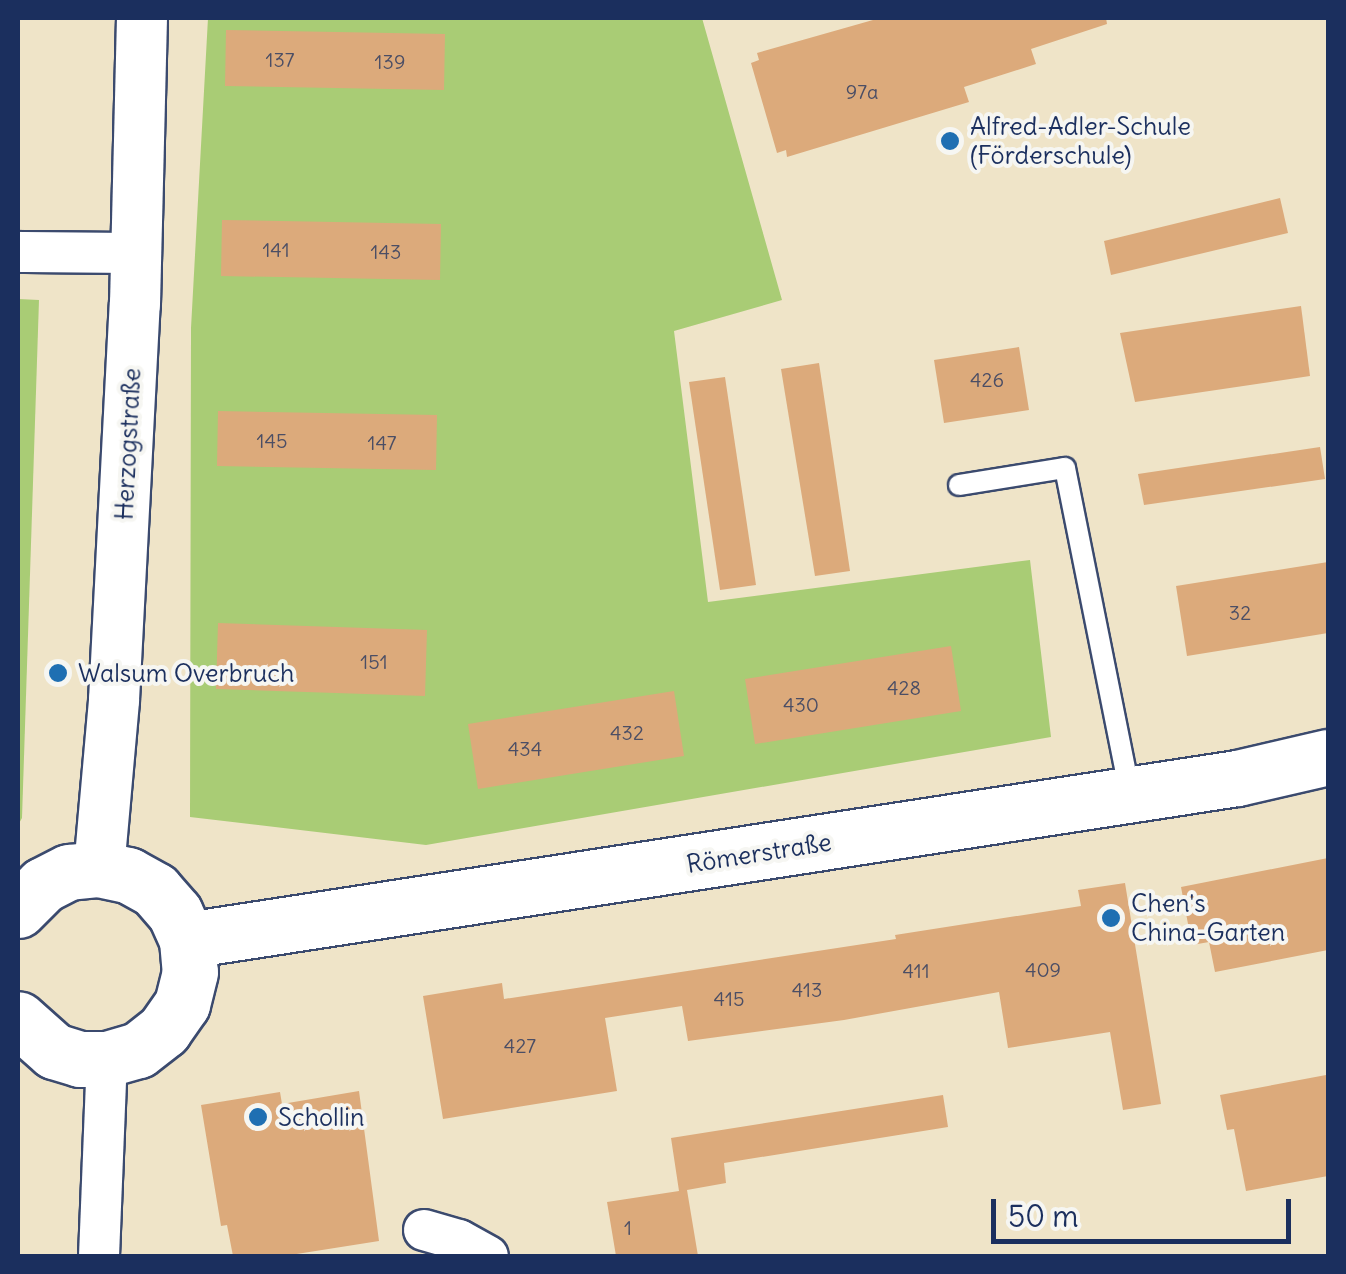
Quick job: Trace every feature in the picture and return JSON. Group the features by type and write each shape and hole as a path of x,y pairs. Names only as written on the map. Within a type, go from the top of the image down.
{"main road":[{"name":"Römerstraße","path":"187,940 1237,778 1328,757"},
{"path":"18,910 42,884 69,872 98,869 128,875 155,890 175,912 187,940 190,972 182,1004 164,1030 138,1050 108,1059 80,1059 54,1050 18,1018"}],"street":[{"name":"Herzogstraße","path":"98,869 114,700 138,253 142,18"},
{"path":"18,252 138,253"},
{"path":"99,1256 108,1059"},
{"path":"424,1230 459,1240 488,1256"}],"lane":[{"path":"959,485 1065,468 1130,795"}],"green space":[{"path":"208,18 702,18 782,300 674,331 708,602 1030,560 1051,737 426,845 190,817 191,328"},
{"path":"18,299 39,300 22,818 18,825"}],"building":[{"path":"880,18 1106,18 1107,24 1031,49 1036,64 964,87 969,102 787,157 786,150 777,153 751,63 759,60 757,53"},
{"path":"226,30 445,34 444,90 225,86"},
{"path":"1280,198 1288,233 1111,275 1104,241"},
{"path":"222,220 441,224 440,280 221,276"},
{"path":"1301,306 1310,376 1135,402 1120,333"},
{"path":"1019,347 1029,410 944,423 934,360"},
{"path":"819,363 850,571 815,576 781,369"},
{"path":"725,377 756,585 720,590 689,382"},
{"path":"218,411 437,415 436,470 217,466"},
{"path":"1320,447 1325,479 1144,505 1138,474"},
{"path":"1328,562 1328,633 1187,656 1176,586"},
{"path":"218,623 427,630 425,696 216,689"},
{"path":"951,646 961,711 755,744 745,679"},
{"path":"674,691 684,756 478,789 468,724"},
{"path":"1328,858 1328,950 1215,972 1209,942 1192,945 1181,887"},
{"path":"1125,883 1161,1104 1123,1110 1110,1032 1008,1048 999,992 844,1020 688,1041 682,1006 605,1018 617,1091 443,1119 423,996 502,983 504,999 896,939 895,935 1081,906 1078,890"},
{"path":"1326,1075 1328,1176 1246,1191 1234,1129 1227,1130 1220,1095"},
{"path":"359,1091 379,1241 284,1256 233,1256 227,1225 221,1226 201,1105 280,1092 282,1104"},
{"path":"943,1095 948,1127 724,1163 726,1183 687,1190 698,1256 616,1256 607,1202 679,1191 671,1138"}],"place":[{"name":"Alfred-Adler-Schule (Förderschule)","path":"950,141"},
{"name":"Walsum Overbruch","path":"58,673"},
{"name":"Chen's China-Garten","path":"1111,918"},
{"name":"Schollin","path":"258,1117"}]}
